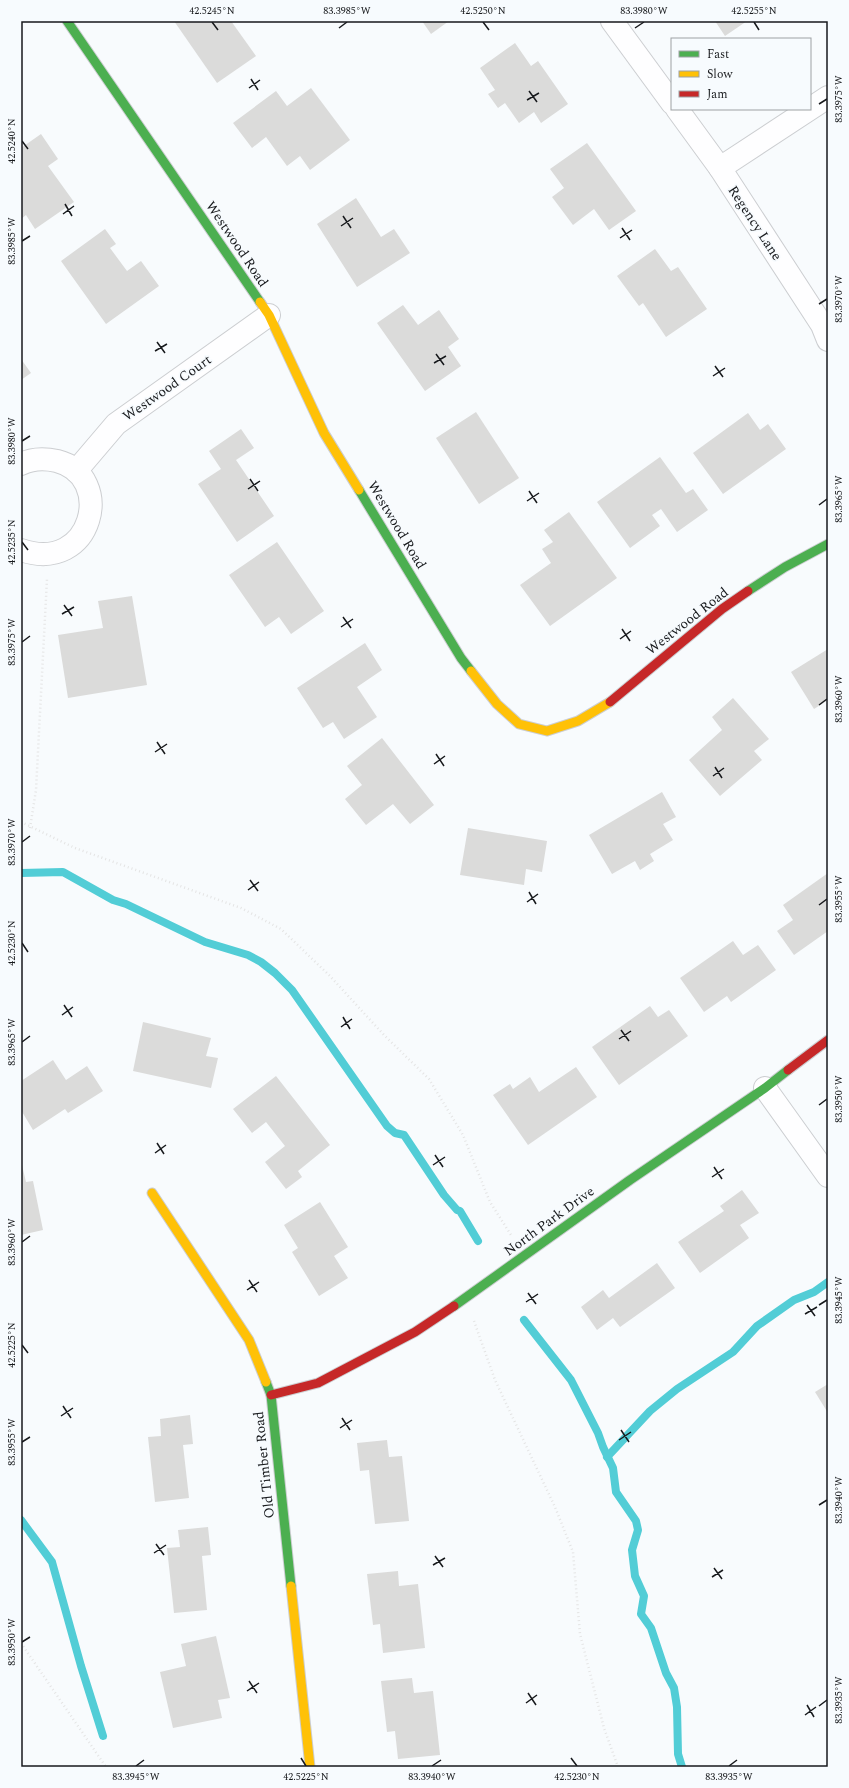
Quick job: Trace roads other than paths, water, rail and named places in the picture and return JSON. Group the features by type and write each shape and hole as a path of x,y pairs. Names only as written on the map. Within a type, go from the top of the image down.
{"street":[{"name":"Westwood Road","path":"67,21 269,315 324,432 461,658 497,704 519,724 547,731 578,720 606,705 722,609 785,567 828,544"},
{"path":"612,21 671,102"},
{"path":"811,108 828,97"},
{"name":"Regency Lane","path":"678,110 720,168 822,325 828,340"},
{"path":"720,168 808,110"},
{"name":"Westwood Court","path":"76,471 116,424 269,315"},
{"path":"21,464 29,460 46,458 62,462 76,471 85,483 90,498 90,514 86,528 77,541 64,550 47,554 34,554 21,550"},
{"name":"North Park Drive","path":"271,1396 318,1383 415,1332 490,1281 630,1180 765,1088 828,1040"},
{"path":"765,1088 828,1176"},
{"name":"Old Timber Road","path":"152,1193 249,1340 271,1396 310,1767"}],"waterway":[{"path":"21,873 63,872 113,900 126,904 205,942 248,955 261,962 275,973 292,990 387,1126 395,1133 404,1135 444,1195 457,1210 460,1211 478,1241"},
{"path":"607,1457 650,1411 677,1389 733,1352 757,1326 794,1300 814,1292 828,1282"},
{"path":"524,1320 571,1380 598,1433 613,1468 616,1492 636,1521 638,1530 632,1550 635,1576 644,1596 641,1614 651,1628 666,1673 674,1688 677,1707 678,1754 682,1767"},
{"path":"21,1520 52,1562 81,1666 103,1736"}]}
